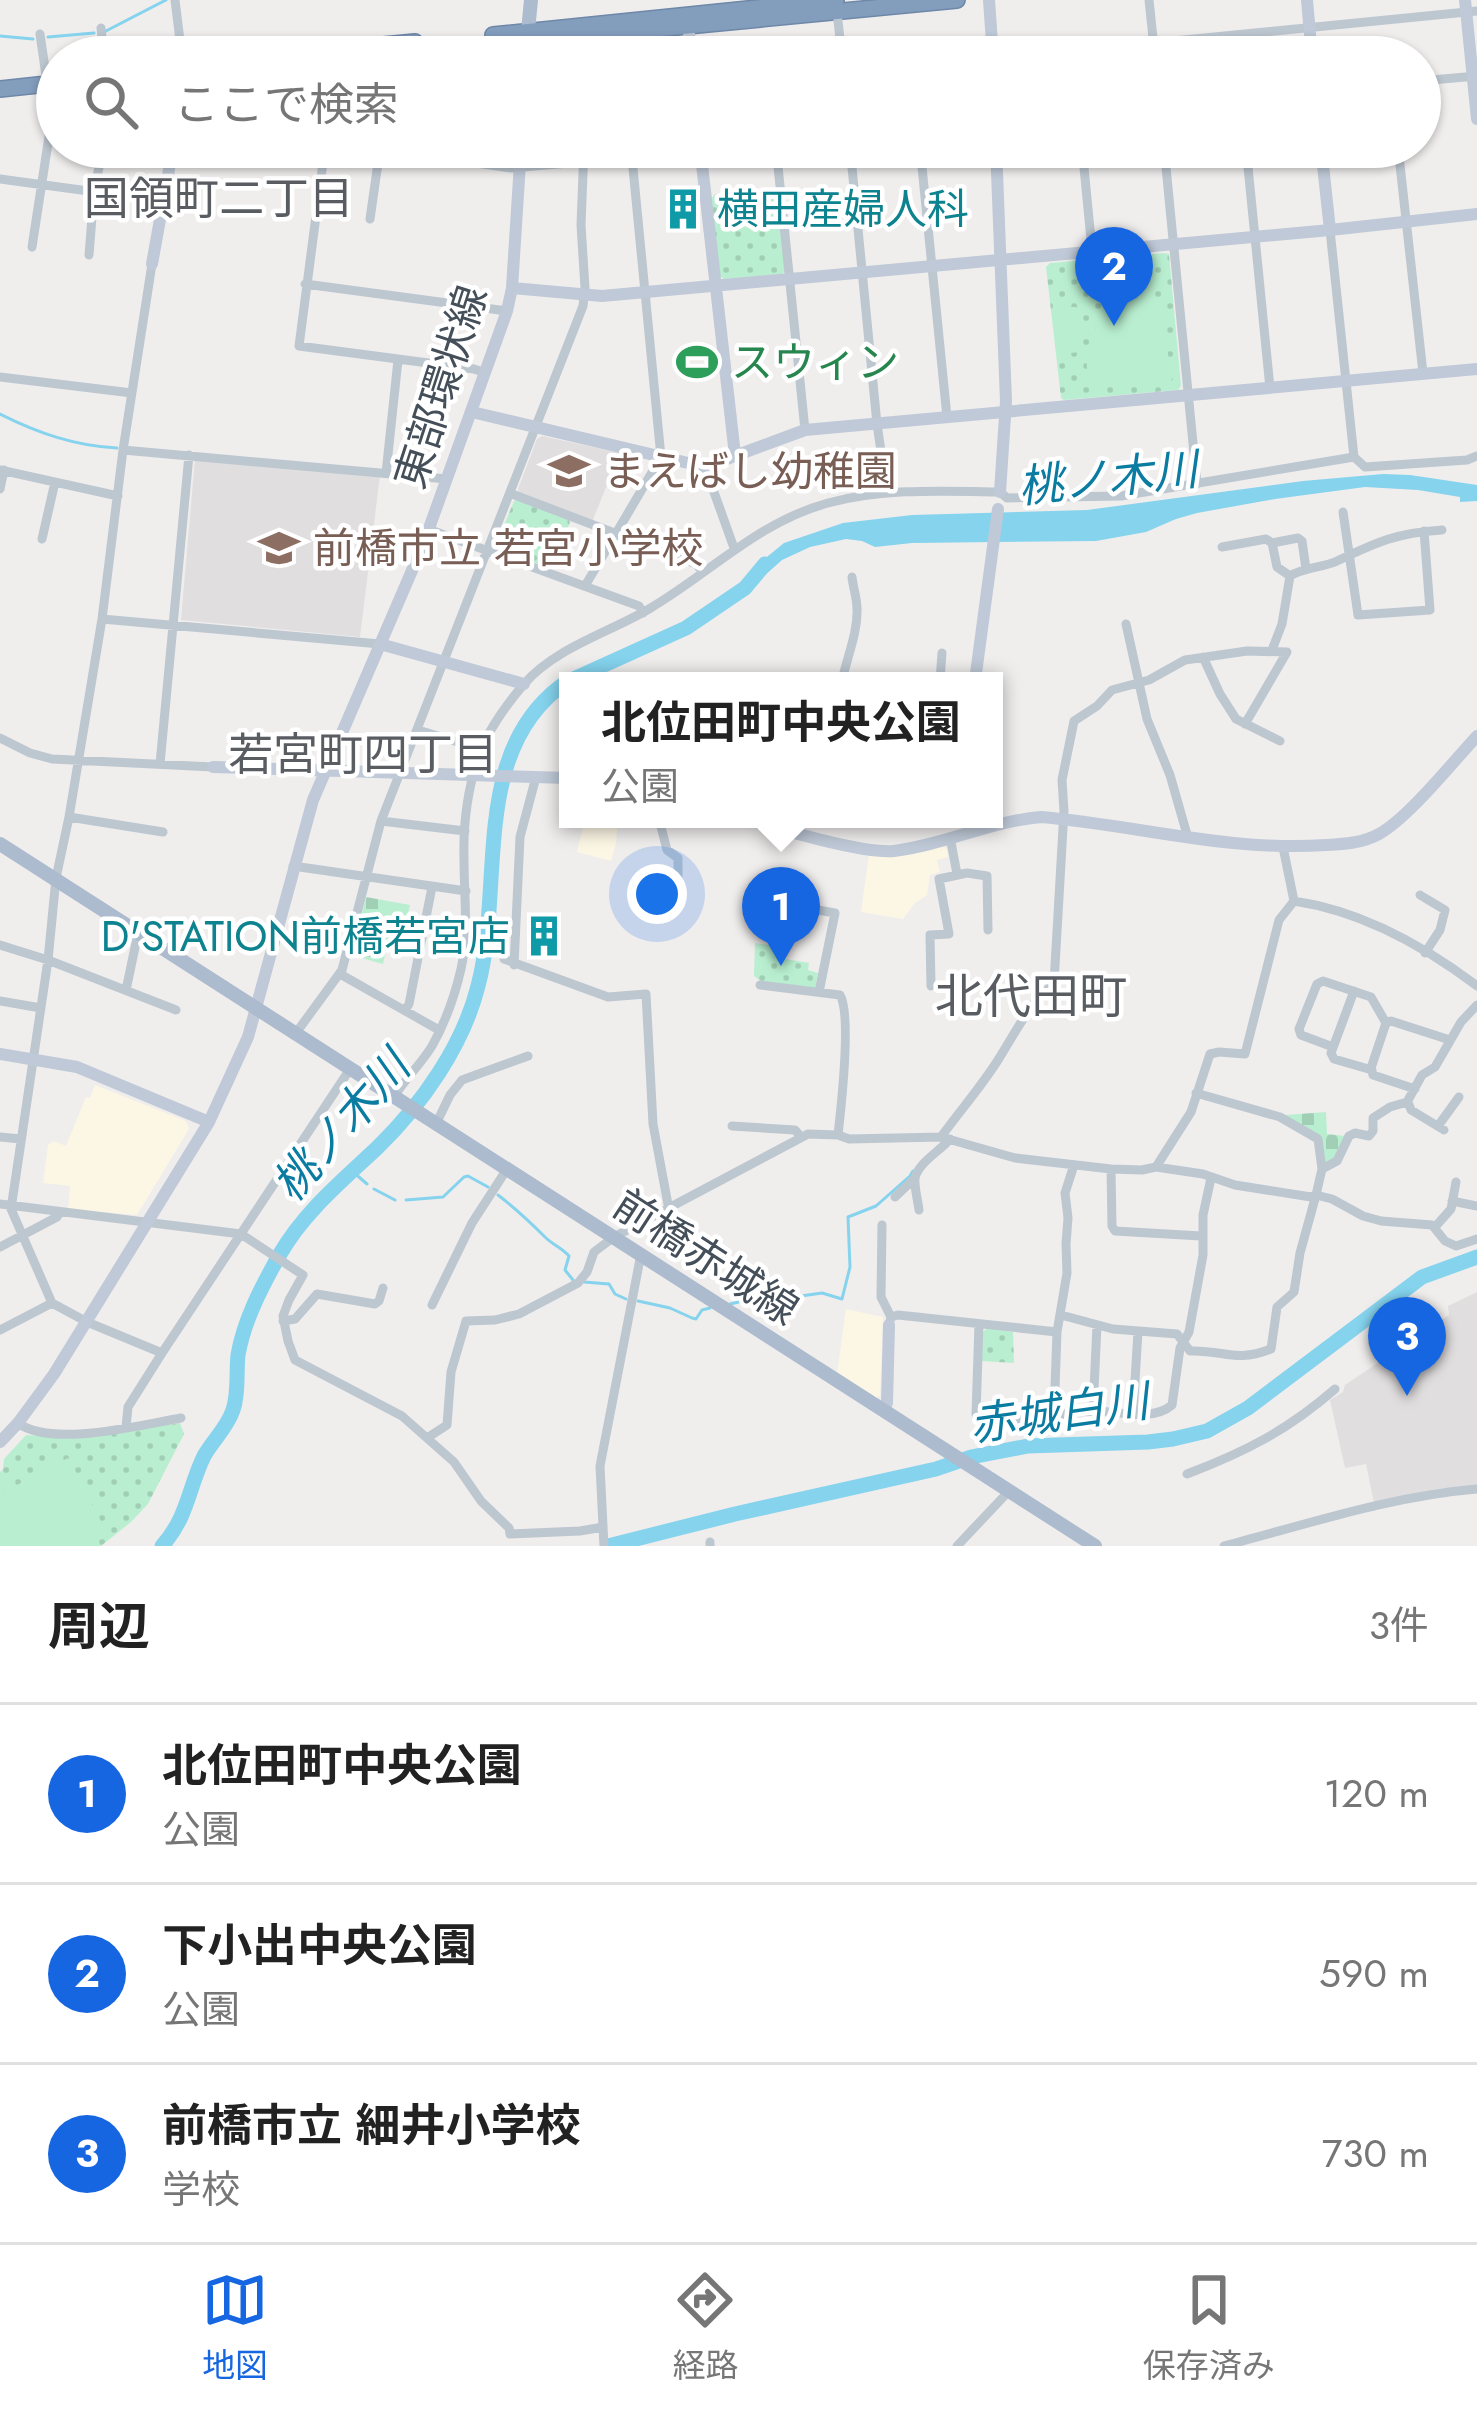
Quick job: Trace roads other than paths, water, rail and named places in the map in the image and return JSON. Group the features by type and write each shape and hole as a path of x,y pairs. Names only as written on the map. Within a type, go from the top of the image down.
{"highway":[{"path":"566,36 688,14 957,0"},
{"path":"0,89 36,86"}],"main road":[{"path":"528,36 531,0"},
{"path":"0,844 396,1099"},
{"name":"前橋赤城線","path":"396,1099 1010,1491"},
{"path":"1010,1491 1095,1546"}],"street":[{"path":"175,0 179,36"},
{"path":"989,0 991,36"},
{"path":"1149,0 1152,36"},
{"path":"1307,0 1311,36"},
{"path":"837,6 840,36"},
{"path":"1220,36 1469,7 1477,119"},
{"path":"100,28 101,36"},
{"path":"1441,79 1475,76"},
{"path":"32,247 43,168"},
{"path":"89,255 99,168"},
{"path":"162,1353 52,1303 6,1205 34,1058 56,878 102,619 123,450 168,168"},
{"path":"322,168 299,346 486,373"},
{"path":"370,219 377,168"},
{"name":"東部環状線","path":"256,1007 324,770 428,530 507,310 519,168"},
{"path":"296,1033 340,974 381,821 585,297 581,168"},
{"path":"585,586 661,457 633,168"},
{"path":"702,168 735,455"},
{"path":"778,168 805,430"},
{"path":"852,168 887,492"},
{"path":"922,168 947,417"},
{"path":"976,672 1006,412 997,168"},
{"path":"1084,168 1092,250"},
{"path":"1166,168 1197,484"},
{"path":"1248,168 1270,388"},
{"path":"1323,168 1354,457 1365,466 1477,456"},
{"path":"1400,168 1423,374"},
{"path":"0,179 162,201"},
{"path":"512,289 585,297 1477,214"},
{"path":"305,284 507,310"},
{"path":"386,472 398,360"},
{"path":"472,412 705,467 805,430 1477,369"},
{"path":"0,377 132,393"},
{"path":"123,450 447,479"},
{"path":"160,764 189,455"},
{"path":"396,1099 432,1046 462,967 467,916 465,831 482,749 524,684 554,660 643,613 734,548 814,508 887,492 1095,498 1354,457"},
{"path":"705,467 734,548"},
{"path":"0,489 2,470 118,496"},
{"path":"42,539 55,482"},
{"path":"512,494 696,564 703,572"},
{"path":"1343,512 1358,615 1430,610 1424,531"},
{"path":"428,530 639,606 643,613"},
{"path":"1290,576 1384,539 1442,530"},
{"path":"1222,547 1266,539 1272,543 1277,567 1290,576"},
{"path":"1272,543 1302,541 1306,569"},
{"path":"1272,650 1290,576"},
{"path":"844,672 857,611 852,577"},
{"path":"102,619 380,644 524,684"},
{"path":"1126,624 1147,719 1188,838"},
{"path":"895,1197 940,1151 1009,1037 1034,1001 1054,983 1062,780 1072,724 1112,690 1160,674 1185,659 1287,652 1245,724"},
{"path":"941,672 942,653"},
{"path":"1202,657 1236,719 1280,740"},
{"path":"418,730 482,749"},
{"path":"1003,823 1063,818 1282,848 1352,844 1376,837 1394,824 1477,736"},
{"path":"0,738 39,756 78,760 559,778"},
{"path":"532,777 520,837 509,962 608,997 646,994 653,1124 669,1210"},
{"path":"69,817 163,832"},
{"path":"381,821 465,831"},
{"path":"661,828 667,850 678,858 678,908"},
{"path":"785,828 869,850 892,851 984,828"},
{"path":"955,828 957,874"},
{"path":"1282,848 1294,901"},
{"path":"293,866 466,891"},
{"path":"931,986 930,935 949,934 939,879 957,874 987,876 988,930"},
{"path":"405,1010 432,887"},
{"path":"1420,895 1445,910 1440,930 1425,953"},
{"path":"766,901 836,913 819,992"},
{"path":"1294,901 1355,914 1477,986"},
{"path":"1156,1167 1191,1112 1210,1054 1245,1054 1279,920 1294,901"},
{"path":"126,990 138,933"},
{"path":"0,945 176,1010"},
{"path":"340,974 439,1030"},
{"path":"1333,1047 1301,1035 1299,1029 1317,984 1323,981 1371,997 1386,1023 1373,1075 1414,1089"},
{"path":"760,985 840,995 845,1003 845,1071 838,1135"},
{"path":"1354,991 1331,1053 1334,1059 1372,1070"},
{"path":"0,1001 41,1008"},
{"path":"1459,1097 1441,1128 1411,1110 1408,1102 1422,1075 1435,1067 1461,1022 1477,1005"},
{"path":"0,1442 54,1374 209,1122 256,1007"},
{"path":"1386,1023 1450,1040"},
{"path":"0,1054 85,1070 209,1122"},
{"path":"432,1122 461,1080 527,1056"},
{"path":"126,1426 128,1407 350,1069"},
{"path":"1061,1315 1097,1325 1177,1334 1190,1351 1251,1357 1271,1349 1277,1307 1294,1292 1322,1169 1318,1138 1280,1118 1196,1094"},
{"path":"1322,1169 1337,1161 1349,1136 1369,1136 1373,1118 1408,1102"},
{"path":"732,1126 795,1130 801,1137"},
{"path":"428,1438 447,1424 452,1372 466,1321 495,1321 520,1314 578,1283 594,1252 614,1238 808,1134 849,1139 945,1138 1015,1158 1203,1174 1235,1186 1332,1199 1381,1222 1435,1227 1445,1241 1456,1246 1477,1239"},
{"path":"0,1137 21,1139"},
{"path":"1054,1414 1057,1332 1067,1273 1065,1193 1074,1165"},
{"path":"432,1305 472,1223 506,1169"},
{"path":"1111,1169 1115,1231 1201,1236"},
{"path":"915,1178 919,1210"},
{"path":"979,1324 976,1418 991,1423 1094,1411 1166,1411 1172,1405 1180,1348 1189,1332 1211,1178"},
{"path":"1435,1227 1451,1208 1456,1182"},
{"path":"1452,1201 1477,1206"},
{"path":"6,1205 241,1234 304,1276 283,1321 298,1363 402,1416 454,1462 510,1534 603,1528"},
{"path":"0,1247 60,1212"},
{"path":"882,1225 881,1297 890,1321 884,1410"},
{"path":"604,1546 600,1466 641,1254"},
{"path":"283,1321 295,1318 317,1294 375,1304 383,1288"},
{"path":"0,1330 52,1303"},
{"path":"890,1321 898,1315 1057,1332"},
{"path":"1094,1411 1097,1325"},
{"path":"1133,1414 1138,1331"},
{"path":"1187,1474 1276,1434 1335,1389"},
{"path":"18,1423 50,1435 181,1418"},
{"path":"1224,1546 1393,1501 1477,1490"},
{"path":"957,1546 1010,1491"}],"water":[{"path":"1383,474 1477,485 1477,501 1365,487 1197,513 1146,532 1096,541 875,547 846,539 810,547 782,560 747,591 762,561 784,543 843,523 912,515 1087,510"}],"waterway":[{"path":"104,32 166,0"},
{"path":"60,36 94,33"},
{"path":"0,36 33,39"},
{"path":"0,414 57,437 117,448"},
{"name":"桃ノ木川","path":"589,672 686,628 745,588 765,564"},
{"name":"桃ノ木川","path":"162,1546 182,1513 204,1456 230,1416 245,1329 280,1254 312,1210 410,1112 439,1073 462,1030 486,947 503,780 516,743 537,709 559,689"},
{"path":"352,1171 367,1184"},
{"path":"766,1301 822,1293 842,1299 850,1267 848,1217 876,1206 913,1171"},
{"path":"406,1200 443,1197 468,1176 488,1187"},
{"path":"374,1189 395,1200"},
{"path":"498,1195 569,1256 565,1270 573,1280"},
{"name":"赤城白川","path":"608,1546 1028,1446 1148,1442 1207,1431 1248,1408 1422,1277 1477,1257"},
{"path":"584,1282 609,1284 626,1299"},
{"path":"638,1301 696,1319 710,1308"},
{"path":"730,1304 743,1301"}],"place":[{"name":"横田産婦人科","path":"683,209"},
{"name":"下小出中央公園","path":"1114,326"},
{"name":"スウィン","path":"697,362"},
{"name":"まえばし幼稚園","path":"569,471"},
{"name":"前橋市立 若宮小学校","path":"279,548"},
{"name":"D'STATION前橋若宮店","path":"544,936"},
{"name":"北位田町中央公園","path":"781,966"},
{"name":"前橋市立 細井小学校","path":"1407,1396"}],"district":[{"name":"国領町二丁目","path":"219,198"},
{"name":"若宮町四丁目","path":"363,754"},
{"name":"北代田町","path":"1031,996"}]}
